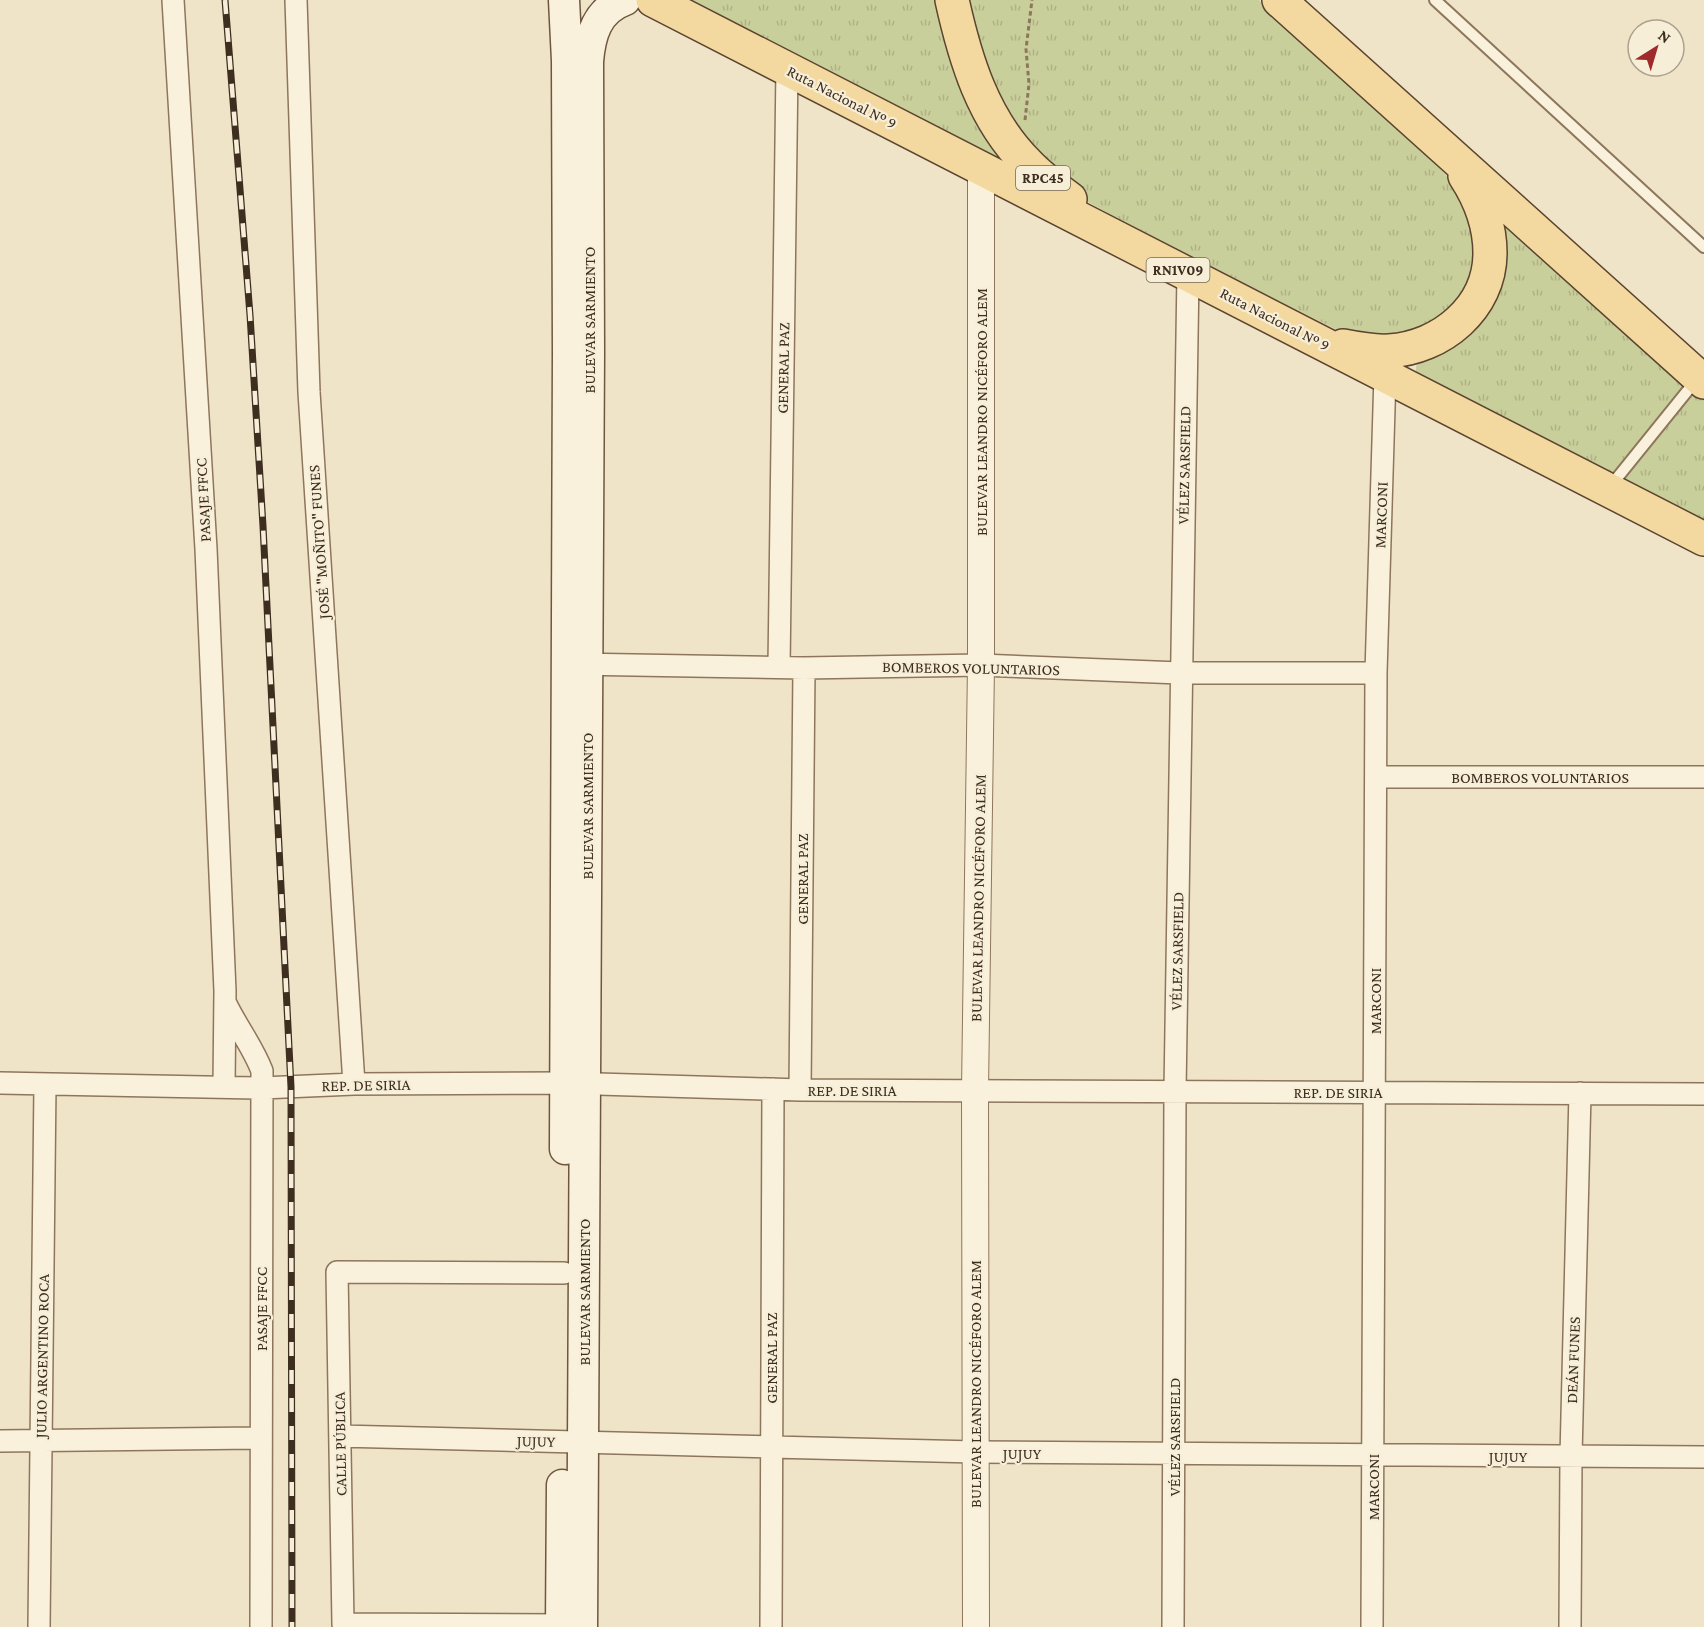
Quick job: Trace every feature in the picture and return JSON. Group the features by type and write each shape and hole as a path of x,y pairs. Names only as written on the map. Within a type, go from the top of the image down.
{"main road":[{"name":"BULEVAR SARMIENTO","path":"564,0 577,62 578,352 573,1442 568,1626"},
{"name":"BULEVAR SARMIENTO","path":"577,62 590,41 597,22 611,7 625,0"},
{"name":"Ruta Nacional Nº 9","path":"653,0 1704,538"},
{"name":"RPC45","path":"952,0 970,70 985,104 1016,151 1045,180 1069,199 1150,255"},
{"name":"RN1V09","path":"1279,0 1702,377"},
{"name":"RN1V09","path":"1318,341 1365,350 1388,351 1421,345 1446,333 1468,313 1475,303 1482,290 1489,266 1490,245 1485,217 1473,187 1441,144"},
{"name":"BULEVAR SARMIENTO","path":"573,1442 564,1273 575,1084"}],"street":[{"name":"PASAJE FFCC","path":"173,0 206,549 224,1001 224,1087"},
{"name":"JOSÉ \"MOÑITO\" FUNES","path":"296,0 309,393 354,1084"},
{"name":"GENERAL PAZ","path":"779,667 787,68"},
{"name":"BULEVAR LEANDRO NICÉFORO ALEM","path":"976,1627 975,1090 981,665 981,169"},
{"name":"VÉLEZ SARSFIELD","path":"1173,1627 1175,1091 1188,274"},
{"name":"MARCONI","path":"1372,1627 1376,673 1385,375"},
{"name":"BOMBEROS VOLUNTARIOS","path":"576,664 804,668 981,665 1180,673 1376,673"},
{"name":"GENERAL PAZ","path":"801,1090 804,668"},
{"name":"BOMBEROS VOLUNTARIOS","path":"1376,777 1704,777"},
{"name":"PASAJE FFCC","path":"224,1001 242,1035 255,1053 262,1071 261,1627"},
{"name":"REP. DE SIRIA","path":"0,1083 262,1088 354,1084 575,1084 801,1090 1704,1094"},
{"name":"JULIO ARGENTINO ROCA","path":"39,1627 45,1084"},
{"name":"GENERAL PAZ","path":"771,1627 773,1089"},
{"name":"DEÁN FUNES","path":"1570,1627 1570,1456 1580,1093"},
{"name":"CALLE PÚBLICA","path":"564,1273 337,1272 343,1624 568,1626"},
{"name":"JUJUY","path":"340,1436 975,1452 1704,1457"},
{"path":"0,1441 261,1438"}],"lane":[{"path":"1435,0 1704,247"},
{"path":"1607,490 1702,377"}],"path":[{"path":"1016,151 1025,121 1029,84 1026,49 1032,0"}],"green space":[{"path":"673,0 943,0 1003,150 1002,167"},
{"path":"963,0 1259,0 1453,182 1473,218 1474,273 1448,317 1399,340 1339,331 1084,200 1011,132"},
{"path":"1496,206 1704,395 1704,531 1415,375 1418,357 1453,341"}],"railway":[{"path":"225,0 250,315 263,526 291,1087 292,1627"}]}
